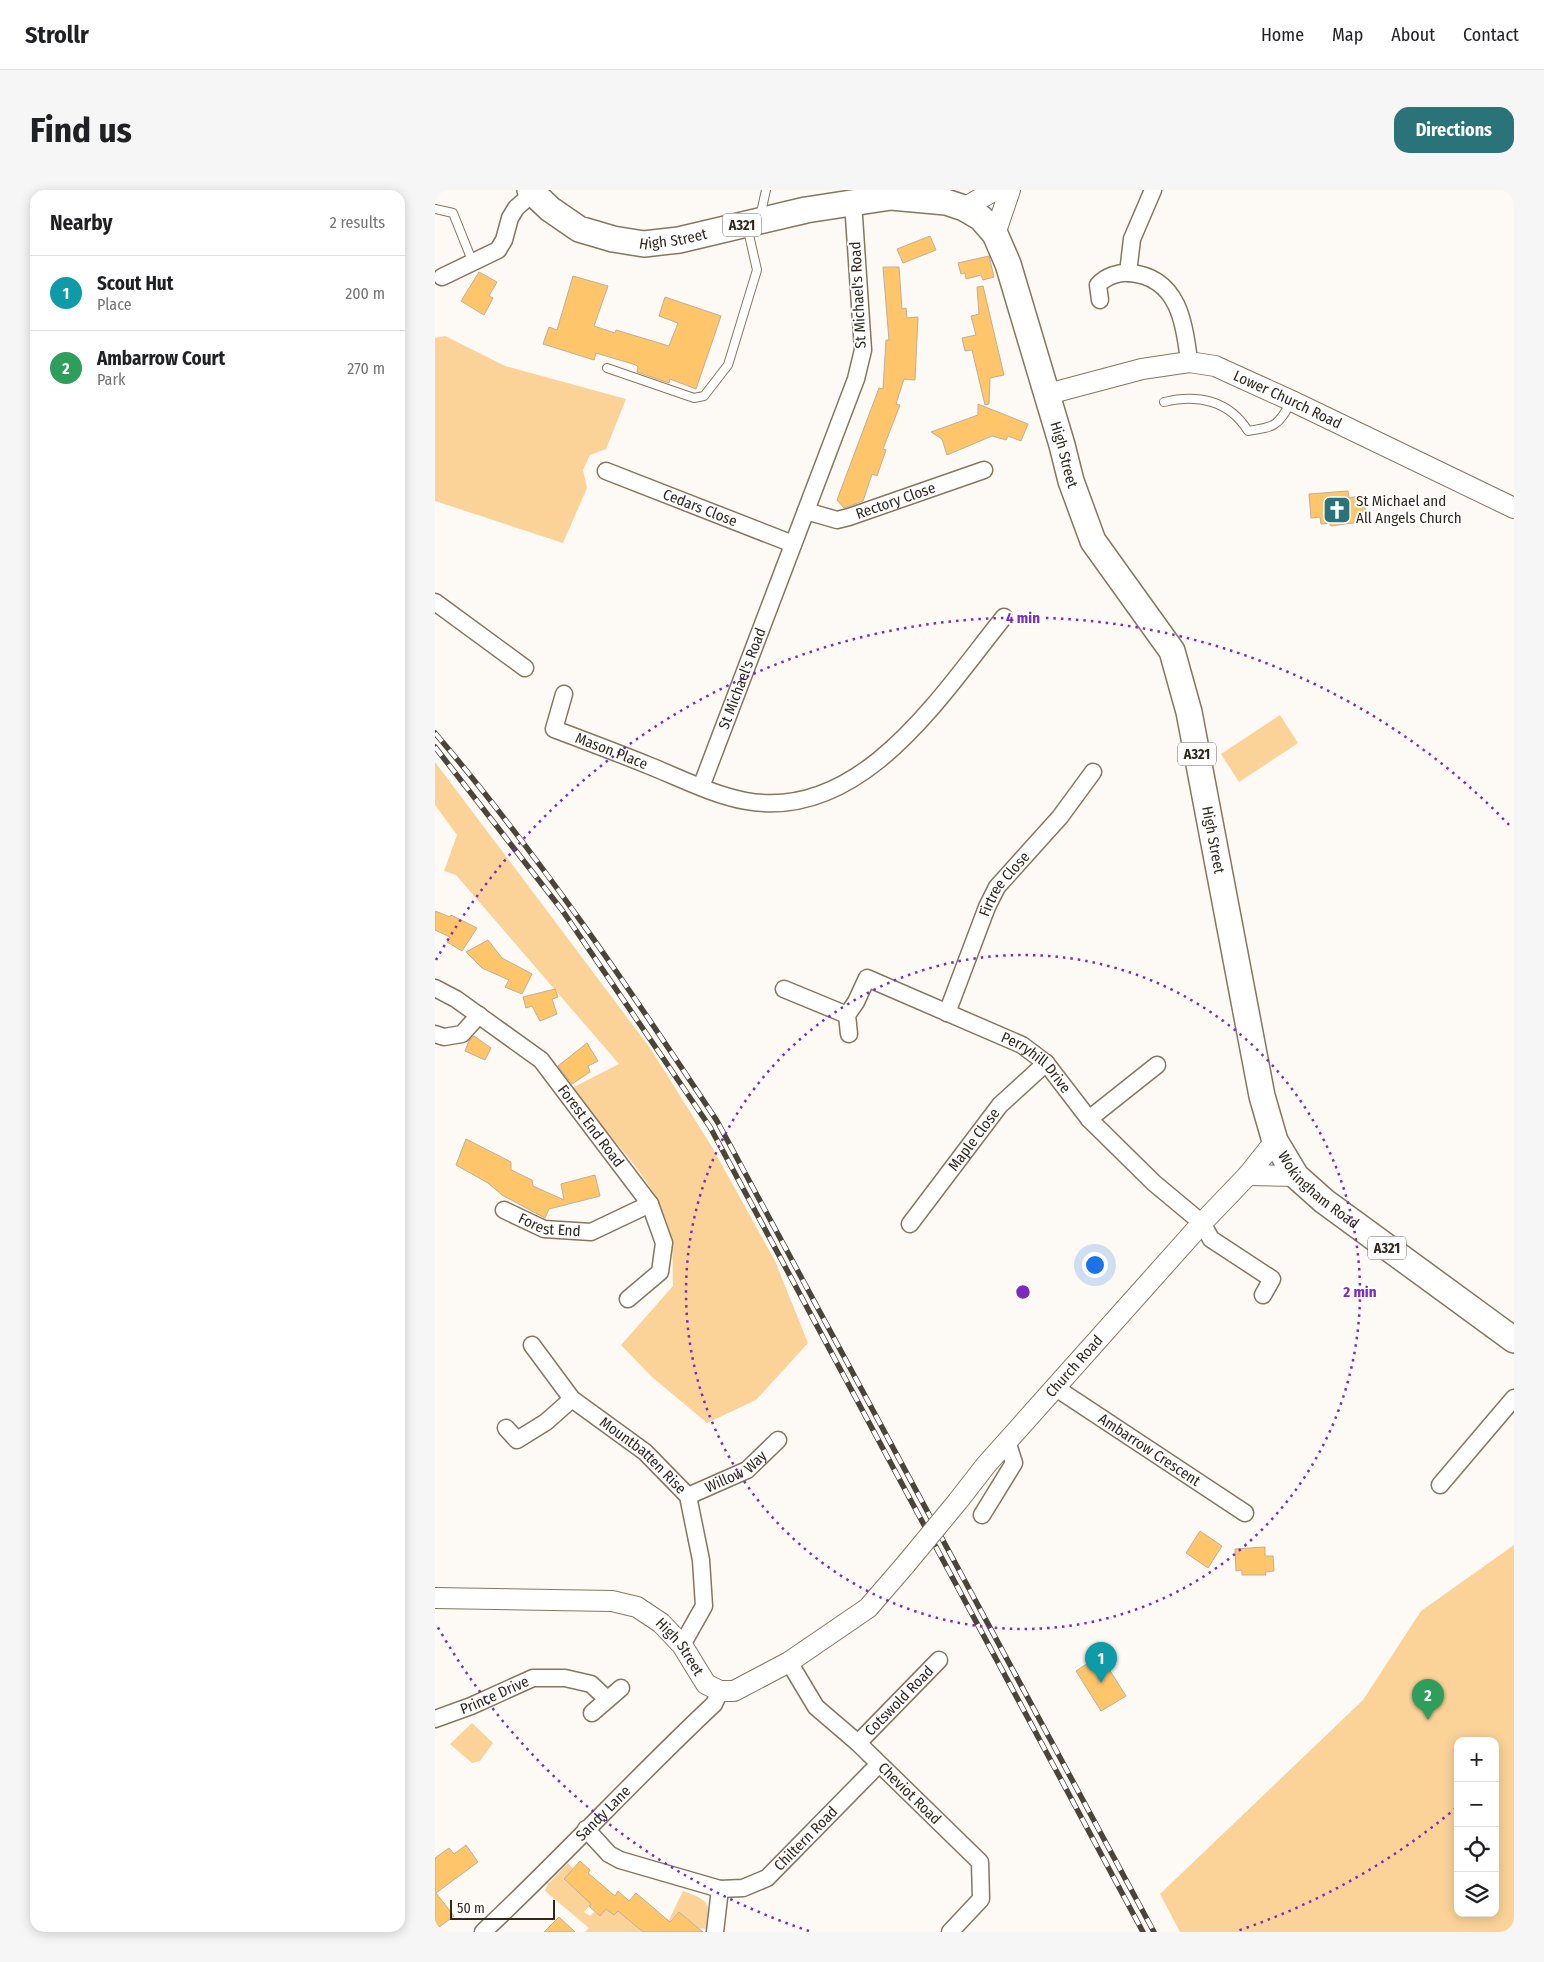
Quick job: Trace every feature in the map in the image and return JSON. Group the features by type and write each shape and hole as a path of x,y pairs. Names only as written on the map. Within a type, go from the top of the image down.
{"main road":[{"name":"High Street","path":"531,192 579,229 613,239 653,243 679,240 853,202 891,197 919,198 964,208 981,218 995,234 1008,264 1048,394 1071,481 1093,541 1172,651 1189,712 1262,1096 1275,1141"},
{"name":"Wokingham Road","path":"1275,1141 1296,1176 1324,1201 1514,1340"}],"street":[{"path":"964,208 995,190"},
{"path":"995,234 1010,190"},
{"path":"1128,273 1132,239 1153,190"},
{"path":"439,277 498,250 504,240 510,218 516,208 531,192"},
{"name":"St Michael's Road","path":"701,787 856,379 863,350 853,202"},
{"path":"1100,300 1098,285 1105,278 1128,273 1144,276 1158,282 1169,291 1177,306 1189,362"},
{"name":"Lower Church Road","path":"1048,394 1141,370 1189,362 1215,366 1514,508"},
{"name":"Rectory Close","path":"807,511 837,520 984,470"},
{"name":"Cedars Close","path":"607,471 793,544"},
{"path":"435,602 525,668"},
{"path":"701,787 744,801 767,804 787,804 833,791 866,770 892,749 931,708 1004,617"},
{"name":"Mason Place","path":"564,694 554,729 701,787"},
{"name":"Firtree Close","path":"947,1013 987,907 997,887 1060,817 1093,772"},
{"name":"Perryhill Drive","path":"847,1015 856,1002 867,978 1022,1045 1046,1063 1089,1119 1154,1183 1201,1223 1211,1239 1272,1279 1263,1295"},
{"name":"Forest End Road","path":"435,988 456,998 541,1060 650,1204 664,1243 660,1272 628,1299"},
{"path":"784,989 847,1015 849,1034"},
{"path":"435,1034 444,1037 461,1034 479,1015"},
{"name":"Maple Close","path":"910,1224 1000,1105 1046,1063"},
{"path":"1089,1119 1157,1065"},
{"name":"Church Road","path":"789,1662 868,1608 1007,1441 1201,1223 1247,1175 1275,1141"},
{"path":"1247,1175 1296,1176"},
{"name":"Forest End","path":"504,1210 544,1229 591,1232 650,1204"},
{"name":"Mountbatten Rise","path":"532,1345 572,1399 645,1452 689,1496 701,1560 704,1606 682,1645"},
{"name":"Ambarrow Crescent","path":"1056,1388 1245,1513"},
{"path":"1441,1485 1514,1398"},
{"path":"506,1428 517,1440 546,1422 572,1399"},
{"name":"Willow Way","path":"689,1496 747,1470 778,1440"},
{"path":"983,1515 1013,1463 1007,1441"},
{"name":"High Street","path":"435,1598 612,1601 637,1607 661,1623 682,1645 706,1684 720,1692"},
{"name":"Cotswold Road","path":"858,1743 939,1660"},
{"path":"720,1692 734,1691 789,1662"},
{"name":"Cheviot Road","path":"789,1662 817,1708 858,1743 980,1862 981,1899 951,1932"},
{"name":"Prince Drive","path":"435,1719 471,1706 533,1678 565,1678 591,1684 607,1699"},
{"path":"593,1713 621,1688"},
{"name":"Sandy Lane","path":"483,1932 536,1882 585,1829 647,1767 714,1704 720,1692"},
{"name":"Chiltern Road","path":"720,1889 743,1888 767,1878 879,1764"},
{"path":"585,1829 609,1854 620,1860 720,1889 715,1932"}],"lane":[{"path":"607,368 694,398 704,396 728,365 757,270 753,223 766,190"},
{"path":"435,209 453,212 473,263"},
{"path":"1164,402 1190,398 1225,407 1239,417 1248,431 1271,427 1281,422 1292,401"}],"shaded area":[{"path":"445,336 505,366 626,399 606,449 590,455 583,470 587,488 563,543 435,501 435,338"},
{"path":"1280,715 1298,743 1239,782 1221,754"},
{"path":"435,762 650,1048 712,1147 775,1261 808,1343 756,1400 707,1423 652,1377 621,1345 673,1286 671,1236 662,1209 640,1172 572,1088 619,1064 456,875 444,871 457,835 435,805"},
{"path":"1514,1545 1514,1932 1180,1932 1160,1894 1363,1700 1421,1611"},
{"path":"472,1723 493,1743 480,1761 472,1763 450,1744"},
{"path":"568,1863 573,1869 564,1880 580,1894 589,1885 595,1899 584,1912 590,1916 595,1911 600,1916 606,1909 614,1915 618,1911 643,1932 585,1932 589,1928 545,1891 548,1884"},
{"path":"683,1891 698,1897 706,1903 709,1913 708,1929 695,1928 696,1926 679,1912 659,1932 668,1922"}],"building":[{"path":"930,236 936,250 903,263 897,249"},
{"path":"989,256 994,277 983,280 981,275 966,279 965,273 961,274 958,263"},
{"path":"883,267 899,267 902,309 906,308 907,318 918,317 915,380 904,379 896,404 900,405 883,449 886,450 877,476 872,474 863,501 844,508 837,500 879,388 883,389 886,340 889,340"},
{"path":"479,272 497,282 489,296 493,298 484,315 461,301"},
{"path":"573,276 608,286 594,326 615,333 616,330 669,346 678,323 659,316 665,297 721,316 696,389 670,379 669,383 637,372 638,367 636,365 596,353 594,360 543,344 549,327 557,330"},
{"path":"983,286 1004,375 990,378 989,404 985,405 972,350 965,351 962,338 976,335 971,316 979,314 977,287"},
{"path":"978,404 1028,424 1021,441 1008,436 1006,440 992,436 947,455 942,439 931,432 978,415"},
{"name":"St Michael and All Angels Church","path":"1348,491 1349,498 1363,495 1367,521 1331,526 1329,523 1321,524 1320,517 1311,518 1309,494"},
{"path":"435,911 450,917 451,915 477,928 462,951 447,942 450,937 435,930"},
{"path":"488,940 502,958 532,974 522,994 505,987 509,980 482,968 466,952"},
{"path":"555,989 558,997 552,999 557,1014 540,1021 532,1006 526,1008 523,997"},
{"path":"474,1036 491,1048 485,1060 465,1051 469,1041"},
{"path":"587,1043 598,1061 588,1066 590,1072 572,1084 558,1066"},
{"path":"466,1139 511,1162 511,1170 532,1180 533,1186 564,1200 561,1184 595,1175 600,1196 549,1209 545,1218 502,1195 488,1183 456,1165"},
{"path":"1200,1531 1222,1546 1208,1568 1186,1553"},
{"path":"1265,1547 1265,1556 1273,1556 1274,1571 1265,1572 1266,1575 1242,1575 1242,1570 1236,1571 1235,1549"},
{"path":"1100,1655 1126,1696 1101,1711 1076,1671"},
{"path":"466,1845 478,1862 436,1893 454,1916 435,1930 435,1858 449,1848 454,1854"},
{"path":"580,1861 590,1870 588,1873 615,1896 618,1891 629,1901 636,1893 670,1922 679,1912 703,1932 643,1932 618,1911 614,1915 606,1909 600,1916 589,1906 591,1904 564,1879"},
{"path":"559,1917 575,1932 544,1932"}],"railway":[{"path":"435,733 511,826 547,874 617,972 717,1121 1154,1932"},
{"path":"435,747 562,910 710,1127 1143,1932"}],"place":[{"name":"St Michael and All Angels Church","path":"1337,510"},
{"name":"Scout Hut","path":"1101,1683"},
{"name":"Ambarrow Court","path":"1428,1720"}]}
